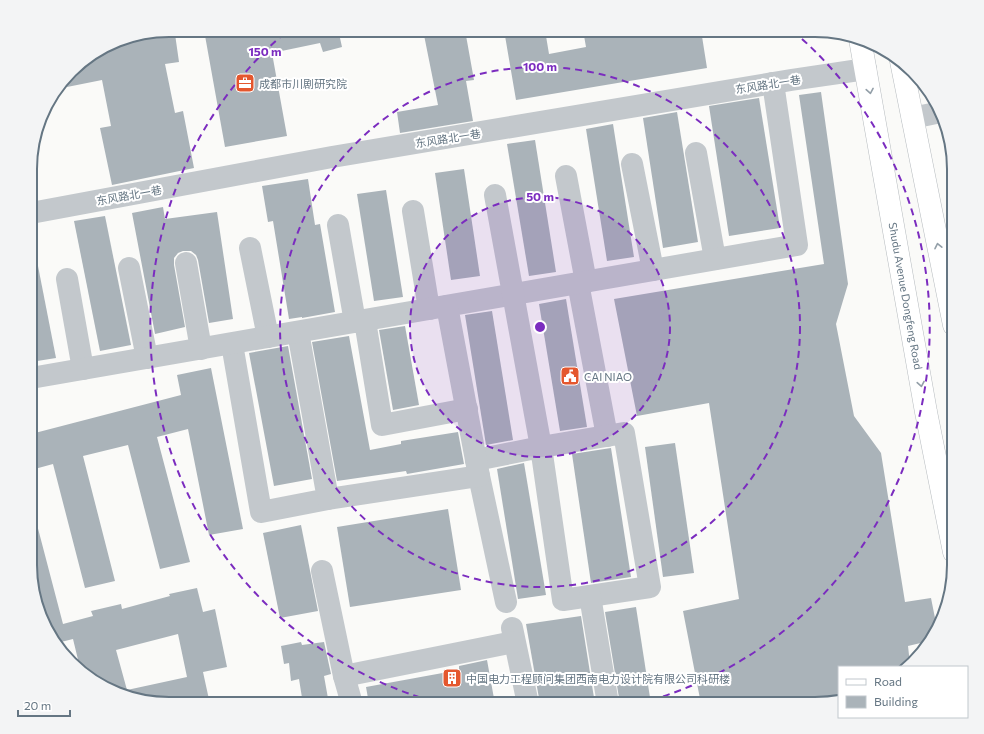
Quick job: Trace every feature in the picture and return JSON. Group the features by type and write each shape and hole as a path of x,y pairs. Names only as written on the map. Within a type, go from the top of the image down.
{"main road":[{"name":"Shudu Avenue Dongfeng Road","path":"861,45 926,412 947,517"},
{"path":"903,71 947,290"}],"street":[{"name":"东风路北一巷","path":"37,212 332,157 773,83 866,69"},
{"path":"37,377 797,245 773,83"},
{"path":"912,118 934,113"},
{"path":"696,153 714,259"},
{"path":"632,164 653,270"},
{"path":"566,176 607,436"},
{"path":"232,344 262,512 478,468 541,448 624,433 650,587 563,600 541,448 495,195"},
{"path":"413,211 438,308 467,409 506,602"},
{"path":"338,226 382,425 467,409"},
{"path":"250,248 268,337"},
{"path":"186,263 201,349"},
{"path":"129,268 147,358"},
{"path":"67,279 83,369"},
{"path":"298,332 328,499"},
{"path":"322,572 344,676 350,697"},
{"path":"590,596 607,697"},
{"path":"344,676 513,635 526,697"}],"building":[{"path":"175,37 179,62 165,64 175,113 183,111 194,168 112,185 100,128 111,126 102,80 66,87 82,70 96,59 118,47 135,41 152,38"},
{"name":"成都市川剧研究院","path":"205,37 346,37 340,38 342,47 323,52 320,43 272,53 287,136 225,147"},
{"path":"424,37 466,37 474,80 466,81 473,121 400,133 397,112 438,105"},
{"path":"505,37 546,37 549,54 586,47 584,37 702,37 707,68 516,100"},
{"path":"821,92 848,284 836,324 854,416 881,453 905,602 931,598 935,619 921,643 908,646 909,657 899,666 838,666 838,695 824,697 700,697 683,611 739,599 709,403 637,416 614,299 824,264 799,95"},
{"path":"759,98 780,228 729,236 709,106"},
{"path":"677,112 698,242 663,248 643,118"},
{"path":"613,124 634,257 607,261 586,129"},
{"path":"535,140 556,272 529,276 507,144"},
{"path":"464,169 480,276 451,280 435,173"},
{"path":"308,179 315,225 320,224 335,312 289,319 273,221 268,222 262,186"},
{"path":"386,190 403,297 374,301 357,194"},
{"path":"163,207 165,219 217,212 233,319 209,323 198,260 196,255 191,251 183,251 178,253 174,258 174,265 185,327 155,334 132,213"},
{"path":"105,216 131,345 100,351 74,221"},
{"path":"37,266 38,266 56,358 37,361"},
{"path":"566,299 587,427 560,431 539,304"},
{"path":"492,311 513,440 486,445 465,315"},
{"path":"405,326 419,405 393,410 379,330"},
{"path":"349,336 370,450 401,444 401,441 458,432 464,464 407,474 406,471 337,481 312,342"},
{"path":"288,346 312,479 274,486 249,353"},
{"path":"211,368 243,529 209,535 188,429 157,437 190,562 160,569 128,445 83,456 115,581 85,588 53,464 37,468 37,432 181,395 177,375"},
{"path":"675,443 694,573 663,577 645,447"},
{"path":"611,448 631,577 591,583 572,454"},
{"path":"524,463 546,595 518,599 497,469"},
{"path":"448,509 461,590 350,607 337,527"},
{"path":"37,525 63,624 93,616 91,611 121,604 122,609 170,596 169,594 197,588 203,612 215,609 227,667 203,672 208,697 160,697 143,694 127,690 111,683 89,670 78,660 73,639 62,642 47,616 41,599 37,574","holes":["178,634 187,677 127,690 116,650"]},
{"path":"301,525 318,611 280,618 263,533"},
{"path":"636,607 650,697 619,697 605,612"},
{"path":"581,616 594,697 539,697 526,624"},
{"path":"301,642 302,645 324,642 331,674 324,676 328,697 302,697 299,679 291,681 289,663 284,664 281,646"},
{"name":"中国电力工程顾问集团西南电力设计院有限公司科研楼","path":"487,660 494,697 368,697 366,687 459,670 459,666"}],"place":[{"name":"成都市川剧研究院","path":"245,83"},
{"name":"CAI NIAO","path":"570,376"},
{"name":"中国电力工程顾问集团西南电力设计院有限公司科研楼","path":"452,678"}]}
